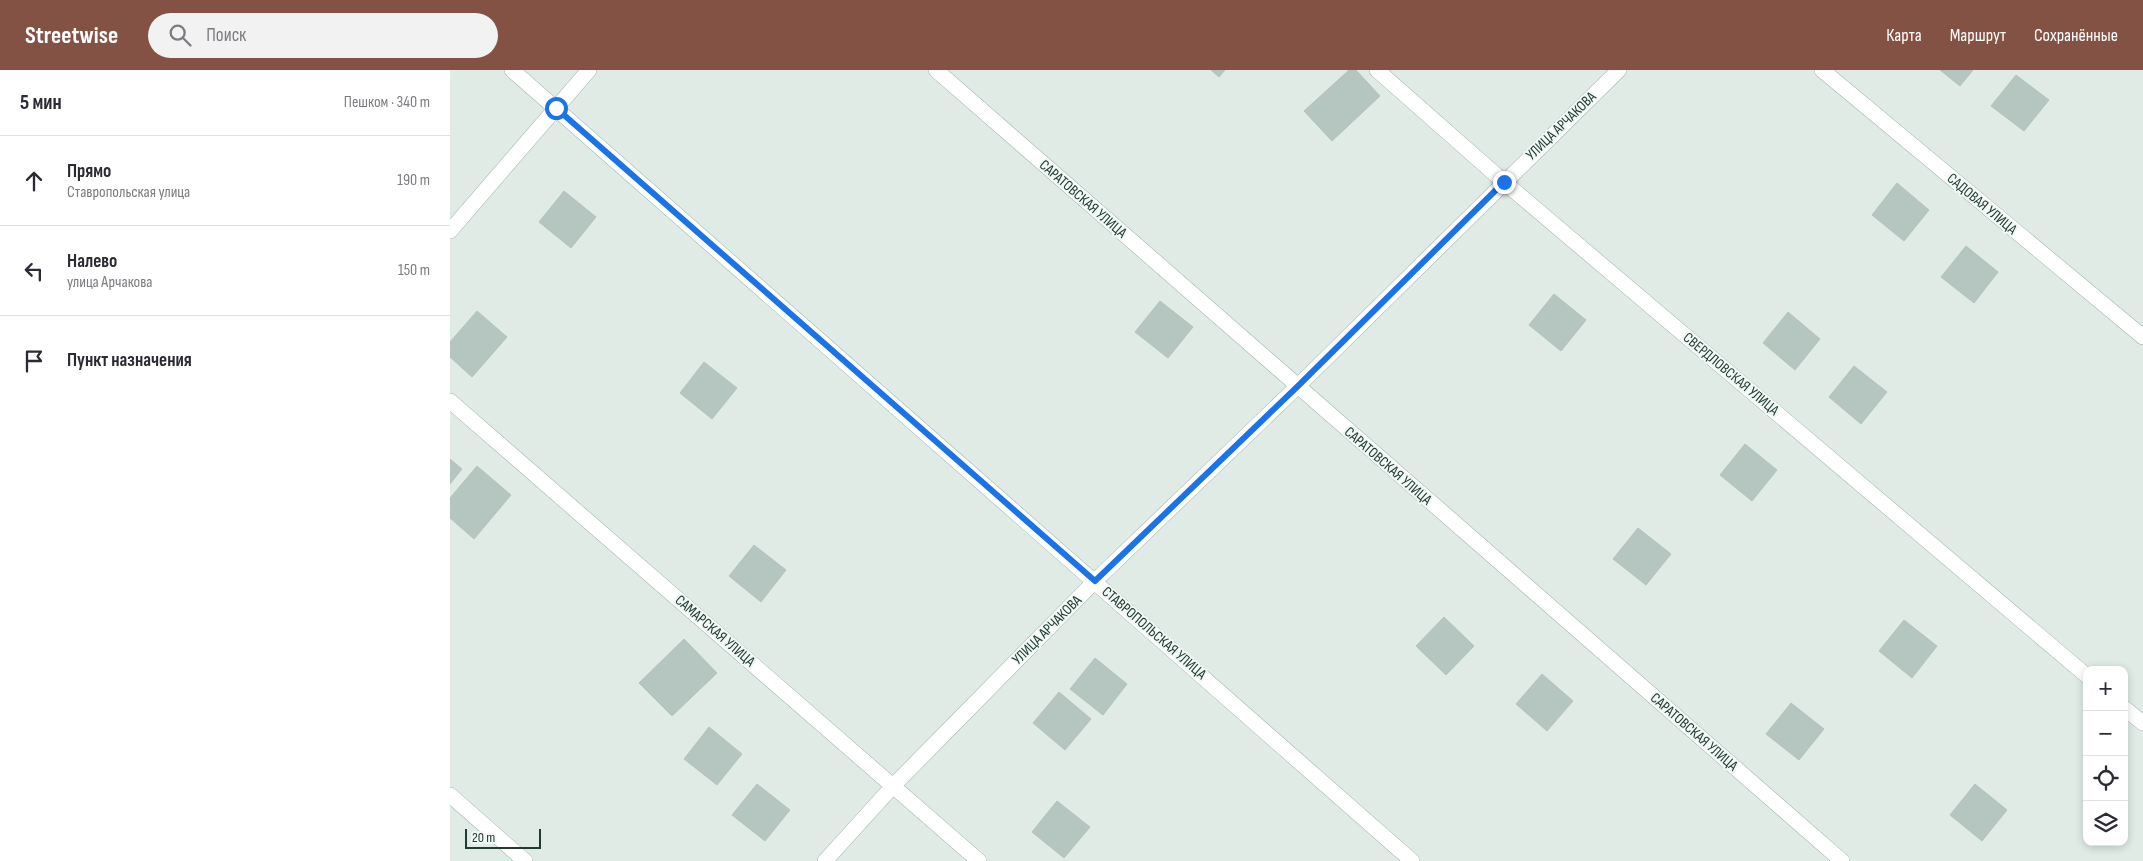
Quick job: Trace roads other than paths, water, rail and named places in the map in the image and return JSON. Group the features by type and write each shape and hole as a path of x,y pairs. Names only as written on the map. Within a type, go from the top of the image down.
{"street":[{"name":"СТАВРОПОЛЬСКАЯ УЛИЦА","path":"512,70 1412,861"},
{"path":"450,231 589,70"},
{"name":"САРАТОВСКАЯ УЛИЦА","path":"936,70 1842,861"},
{"name":"СВЕРДЛОВСКАЯ УЛИЦА","path":"1377,70 1504,182 2083,673"},
{"name":"УЛИЦА АРЧАКОВА","path":"825,861 893,786 1095,581 1298,386 1619,70"},
{"name":"САДОВАЯ УЛИЦА","path":"1822,70 2143,337"},
{"name":"САМАРСКАЯ УЛИЦА","path":"450,401 979,861"},
{"path":"2128,711 2143,724"},
{"path":"450,795 525,861"}]}
